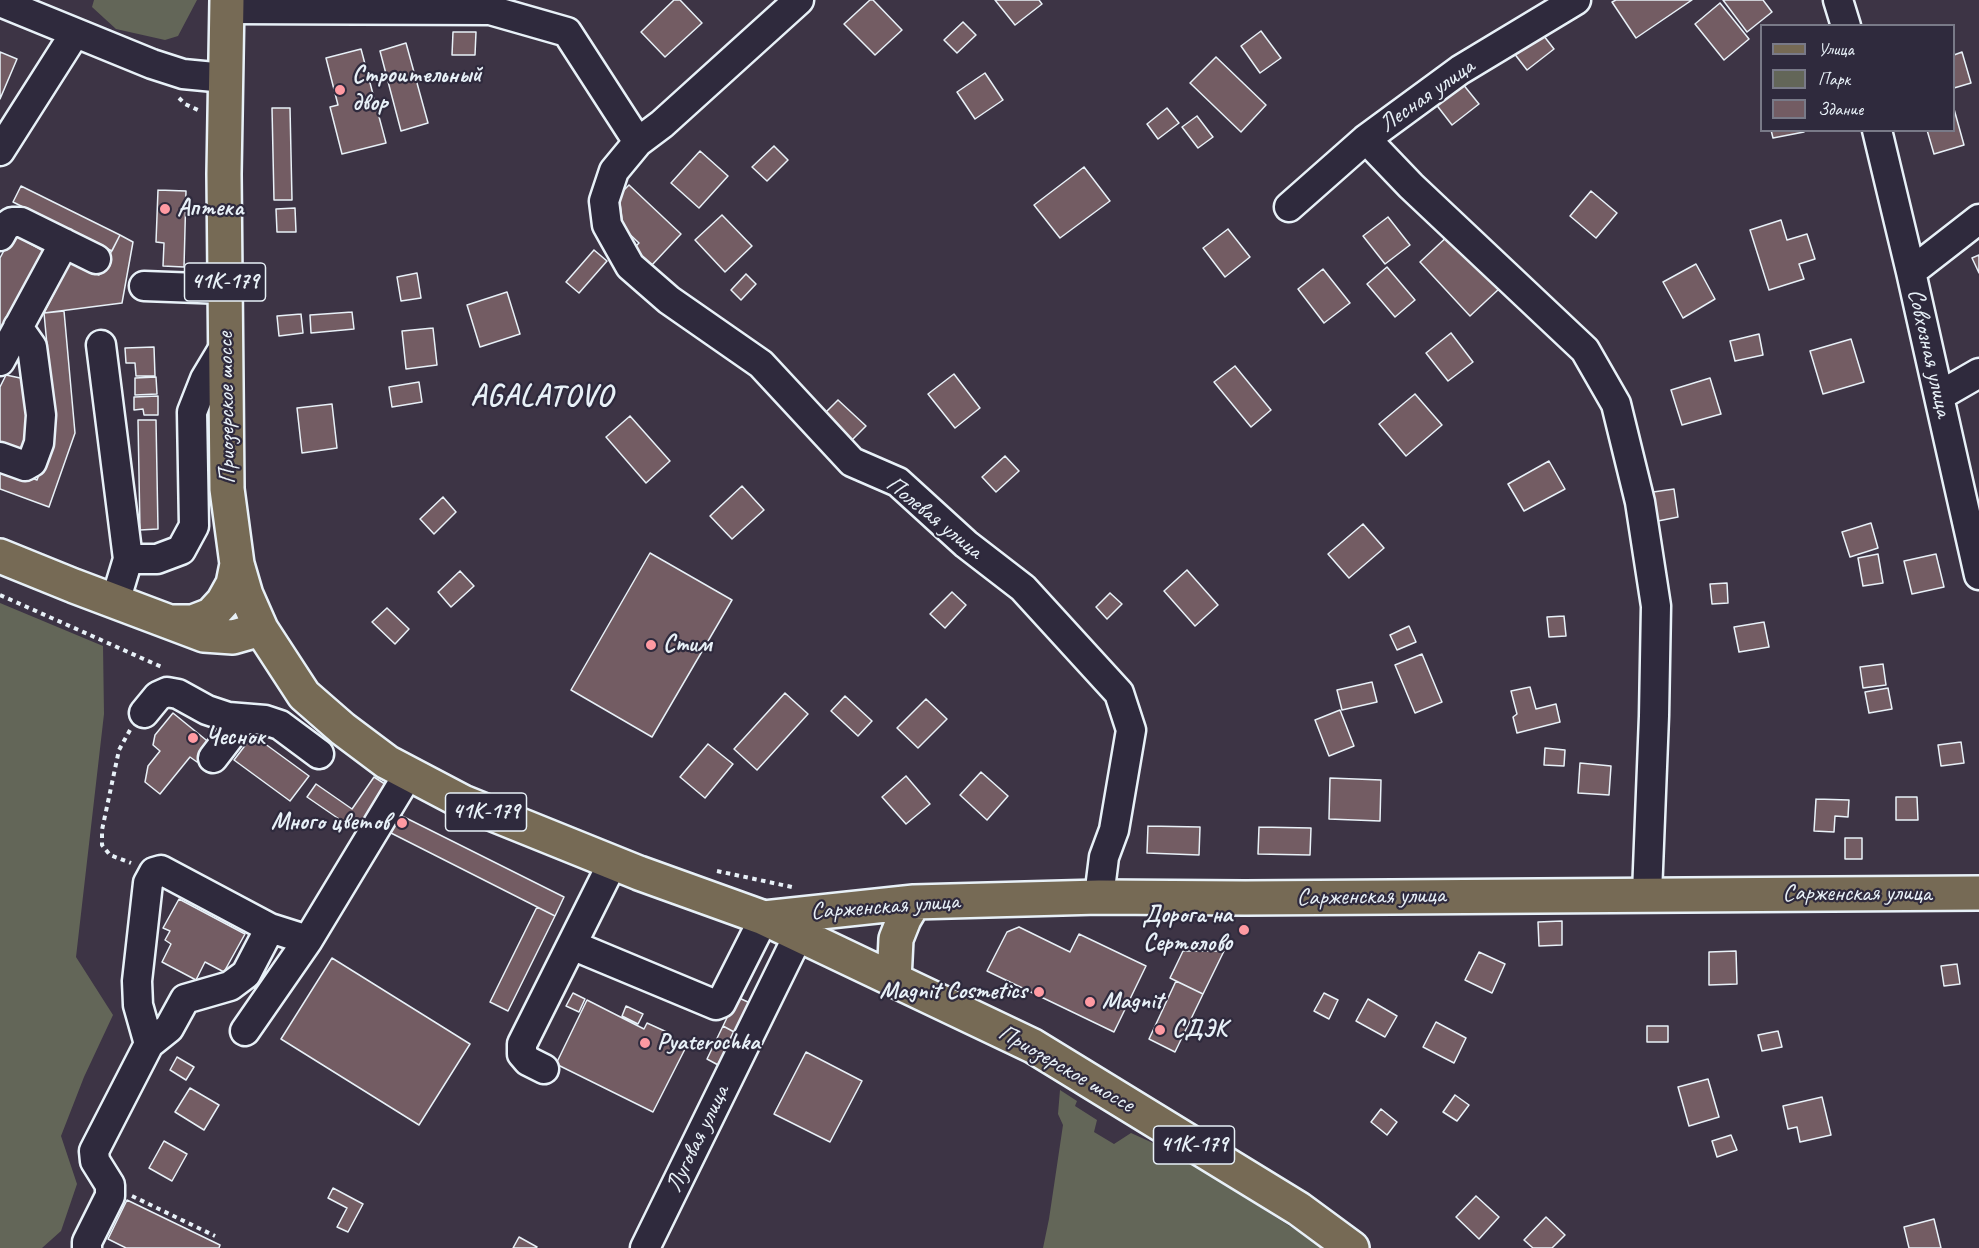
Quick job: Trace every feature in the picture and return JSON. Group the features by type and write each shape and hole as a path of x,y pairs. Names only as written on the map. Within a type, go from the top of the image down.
{"main road":[{"name":"Приозерское шоссе","path":"227,5 225,78 227,489 237,564"},
{"path":"0,556 204,635 233,637 261,629"},
{"path":"168,622 193,622 211,615 228,593 237,564"},
{"name":"41К-179","path":"237,564 246,595 261,629 304,695 343,729 387,762 463,802 613,862 764,918"},
{"name":"Сарженская улица","path":"764,918 914,902 1099,897 1979,893"},
{"path":"894,980 896,939 914,902"},
{"name":"Приозерское шоссе","path":"764,918 1033,1046 1299,1209 1353,1248"}],"street":[{"name":"Полевая улица","path":"799,0 663,124 638,142 614,171 604,201 608,225 630,266 669,300 761,364 852,462 898,482 966,544 1023,588 1119,693 1131,730 1114,830 1104,857 1099,897"},
{"name":"Лесная улица","path":"1289,207 1366,139 1460,70 1576,0"},
{"path":"1838,0 1845,24"},
{"path":"0,2 152,64 183,74 225,78"},
{"path":"227,5 494,5 567,32 638,142"},
{"path":"0,150 75,33"},
{"name":"Совхозная улица","path":"1877,132 1979,575"},
{"path":"1366,139 1411,186 1585,350 1616,404 1640,502 1656,606 1647,894"},
{"path":"1911,272 1979,219"},
{"path":"0,236 5,227 12,222 21,222 96,259"},
{"path":"0,361 64,243"},
{"path":"144,286 225,288"},
{"path":"0,457 25,466 32,462 39,443 41,415 33,347 18,327"},
{"path":"128,559 157,559 182,550 194,526 192,412 205,379 226,344"},
{"path":"101,345 128,559 115,602"},
{"path":"1939,396 1979,373"},
{"path":"144,713 158,696 167,692 178,694 207,710 228,717 265,720 280,725 319,754"},
{"path":"280,725 304,695"},
{"path":"213,758 243,720"},
{"path":"245,1031 308,940 409,773"},
{"path":"544,1069 528,1061 522,1054 522,1044 613,862"},
{"path":"149,1044 138,1005 137,981 148,883 154,872 161,870 270,928 308,940"},
{"path":"572,945 716,1005 721,1003 764,918"},
{"path":"87,1248 87,1242 110,1196 110,1185 94,1161 94,1151 149,1044 169,1028 185,999 230,986 246,974 270,928"},
{"name":"Луговая улица","path":"645,1248 799,934"}],"path":[{"path":"144,713 119,750 102,830 102,845 111,855 154,872"},
{"path":"110,1185 215,1236"}],"green space":[{"path":"94,0 197,0 178,36 165,40 116,29 92,7"},
{"path":"0,603 103,646 104,714 76,957 113,1015 84,1077 61,1136 77,1184 61,1231 42,1248 0,1248"},
{"path":"1060,1090 1077,1101 1075,1106 1097,1120 1094,1132 1114,1144 1131,1133 1175,1153 1324,1248 1043,1248 1063,1125 1058,1114"}],"building":[{"path":"674,0 680,0 702,23 665,57 641,32"},
{"path":"870,0 873,0 902,30 875,55 844,24"},
{"path":"995,0 1039,0 1042,4 1015,25"},
{"path":"1616,0 1692,0 1636,38 1612,2"},
{"path":"1723,0 1763,0 1772,12 1747,32"},
{"path":"1720,3 1749,39 1724,60 1695,24"},
{"path":"963,22 976,35 957,53 944,40"},
{"path":"1537,27 1554,49 1527,70 1510,48"},
{"path":"1261,31 1281,58 1260,73 1241,46"},
{"path":"453,32 476,32 475,55 452,55"},
{"path":"406,43 428,123 401,131 380,51"},
{"path":"361,49 386,143 342,154 330,107 338,105 326,58"},
{"path":"0,52 17,59 0,99"},
{"path":"1962,52 1971,83 1955,88 1955,55"},
{"path":"1216,57 1266,105 1241,132 1190,83"},
{"path":"985,73 1003,100 975,119 957,92"},
{"path":"1462,83 1479,104 1452,125 1435,103"},
{"path":"272,108 290,108 292,200 274,200"},
{"path":"1167,108 1179,123 1158,139 1147,124"},
{"path":"1955,113 1964,145 1934,154 1928,132 1955,132"},
{"path":"1197,116 1213,137 1198,148 1182,127"},
{"path":"1772,132 1804,132 1773,138"},
{"path":"774,146 788,160 767,181 752,167"},
{"path":"700,151 728,176 699,208 671,183"},
{"path":"1084,167 1110,201 1060,238 1034,205"},
{"path":"629,185 681,234 651,266 633,249 639,243 623,228 619,195"},
{"path":"21,186 120,235 112,251 13,202"},
{"path":"158,190 186,191 184,267 163,266 164,243 156,242"},
{"path":"1591,191 1617,213 1596,238 1570,216"},
{"path":"295,208 296,232 277,232 276,209"},
{"path":"722,215 752,246 725,272 695,240"},
{"path":"1388,217 1410,245 1385,264 1363,236"},
{"path":"1781,220 1787,240 1807,234 1815,259 1799,264 1804,279 1769,290 1750,230"},
{"path":"1228,229 1250,257 1225,277 1203,248"},
{"path":"13,234 47,253 0,338 0,258"},
{"path":"1450,234 1500,288 1470,316 1420,262"},
{"path":"120,235 133,242 122,303 44,313 71,260 99,275"},
{"path":"594,250 607,261 579,293 566,282"},
{"path":"1979,255 1979,273 1972,258"},
{"path":"1696,264 1715,299 1683,318 1663,282"},
{"path":"1387,267 1415,300 1395,317 1367,284"},
{"path":"1323,269 1350,303 1324,323 1298,289"},
{"path":"417,273 421,298 401,301 397,277"},
{"path":"746,274 756,284 741,300 731,290"},
{"path":"507,292 520,334 480,347 467,305"},
{"path":"64,311 75,433 49,507 0,489 0,466 37,480 55,430 44,313"},
{"path":"352,312 354,329 311,333 310,315"},
{"path":"301,314 303,333 279,336 277,316"},
{"path":"433,328 437,365 406,369 402,331"},
{"path":"1451,333 1473,362 1448,381 1426,353"},
{"path":"1759,334 1763,355 1735,361 1730,341"},
{"path":"1851,339 1864,382 1823,394 1810,351"},
{"path":"154,347 155,376 136,376 135,363 126,363 125,348"},
{"path":"1235,366 1271,410 1251,427 1214,382"},
{"path":"954,374 980,408 955,428 928,394"},
{"path":"6,375 25,379 29,422 24,455 0,447 0,387"},
{"path":"156,377 157,394 135,395 135,378"},
{"path":"1710,378 1721,414 1682,425 1671,390"},
{"path":"419,382 422,402 392,407 389,387"},
{"path":"1415,394 1442,425 1406,456 1379,424"},
{"path":"158,396 158,415 144,415 143,409 134,410 134,397"},
{"path":"838,400 866,426 849,443 822,416"},
{"path":"332,404 337,448 302,453 297,408"},
{"path":"630,416 670,461 646,483 606,437"},
{"path":"138,420 156,420 158,529 140,530"},
{"path":"1005,456 1019,471 996,492 982,477"},
{"path":"1549,461 1565,489 1524,511 1508,484"},
{"path":"742,486 764,510 732,539 710,516"},
{"path":"1674,489 1678,517 1658,521 1653,492"},
{"path":"443,497 456,512 434,534 420,519"},
{"path":"1871,523 1878,548 1850,557 1842,532"},
{"path":"1363,524 1384,548 1349,578 1328,554"},
{"name":"Стим","path":"650,553 732,600 652,737 571,690"},
{"path":"1878,554 1883,583 1863,586 1858,558"},
{"path":"1936,554 1944,587 1912,594 1904,561"},
{"path":"1187,570 1218,605 1195,626 1164,591"},
{"path":"460,571 474,586 451,607 438,592"},
{"path":"1727,583 1728,603 1712,604 1710,584"},
{"path":"952,592 966,605 945,628 930,614"},
{"path":"1110,593 1122,604 1107,619 1096,607"},
{"path":"387,608 409,629 395,644 372,622"},
{"path":"1564,616 1566,636 1549,637 1547,617"},
{"path":"1764,622 1769,647 1739,652 1734,627"},
{"path":"1409,626 1416,642 1397,650 1390,635"},
{"path":"1422,654 1442,702 1415,713 1395,665"},
{"path":"1883,664 1886,685 1863,688 1860,667"},
{"path":"1372,682 1377,702 1342,710 1337,690"},
{"path":"1530,687 1536,709 1556,704 1560,722 1517,733 1513,717 1517,714 1511,691"},
{"path":"1888,688 1892,709 1869,713 1865,692"},
{"path":"785,693 808,714 757,770 734,749"},
{"path":"845,696 872,721 858,736 831,711"},
{"path":"926,699 947,719 918,748 897,728"},
{"path":"1340,710 1354,746 1329,756 1315,720"},
{"path":"173,713 211,744 197,762 190,757 160,794 145,782 148,766 160,751 153,745 155,735"},
{"path":"253,735 309,776 290,801 234,760"},
{"path":"1961,742 1964,763 1941,766 1938,745"},
{"path":"708,744 733,764 705,798 680,777"},
{"path":"1545,748 1565,750 1564,766 1544,765"},
{"path":"1580,763 1611,766 1609,795 1578,793"},
{"path":"981,772 1008,796 987,820 960,795"},
{"path":"906,776 930,804 906,824 882,797"},
{"path":"374,777 388,786 358,832 307,797 316,784 352,809"},
{"path":"1330,778 1381,780 1380,821 1329,819"},
{"path":"1896,797 1917,797 1918,820 1896,820"},
{"path":"1816,799 1849,800 1848,817 1835,816 1834,832 1814,831"},
{"path":"400,815 564,897 555,916 391,833"},
{"path":"1148,826 1200,827 1199,855 1147,853"},
{"path":"1259,827 1311,828 1310,855 1258,854"},
{"path":"1845,838 1862,838 1862,859 1845,859"},
{"path":"179,899 245,934 224,972 205,962 196,980 162,962 171,944 165,940 170,931 163,928"},
{"path":"537,907 555,916 508,1011 490,1002"},
{"path":"1562,921 1562,945 1539,946 1538,922"},
{"name":"Magnit","path":"1019,927 1070,952 1079,934 1146,966 1114,1032 987,971 1007,932"},
{"path":"1183,951 1224,951 1203,994 1170,978"},
{"path":"1736,951 1737,984 1709,985 1709,952"},
{"path":"1479,952 1505,964 1492,993 1465,980"},
{"path":"332,958 470,1044 419,1125 281,1039"},
{"path":"1957,964 1960,984 1944,986 1941,966"},
{"path":"1176,981 1203,994 1175,1052 1149,1039"},
{"path":"573,993 585,999 579,1012 566,1006"},
{"path":"1324,993 1338,1000 1329,1019 1314,1011"},
{"path":"737,997 750,1003 736,1033 723,1026"},
{"path":"1368,999 1397,1016 1385,1037 1356,1021"},
{"path":"587,1000 644,1029 647,1023 669,1033 665,1039 685,1049 653,1112 556,1064"},
{"path":"626,1006 643,1014 638,1024 622,1016"},
{"path":"1436,1022 1466,1038 1454,1063 1423,1047"},
{"path":"723,1026 736,1033 720,1066 707,1059"},
{"path":"1647,1026 1668,1026 1668,1042 1647,1042"},
{"path":"1778,1031 1782,1047 1762,1051 1758,1035"},
{"path":"806,1052 862,1081 830,1142 774,1114"},
{"path":"177,1057 194,1067 186,1080 170,1070"},
{"path":"1708,1079 1719,1117 1689,1126 1678,1087"},
{"path":"190,1088 219,1105 204,1130 175,1112"},
{"path":"1455,1095 1469,1105 1457,1121 1443,1112"},
{"path":"1822,1097 1831,1135 1800,1142 1797,1127 1788,1129 1783,1106"},
{"path":"1381,1109 1397,1122 1387,1135 1371,1122"},
{"path":"1731,1135 1737,1150 1717,1157 1712,1141"},
{"path":"164,1141 187,1154 172,1181 149,1168"},
{"path":"333,1188 363,1204 348,1232 337,1227 347,1208 328,1198"},
{"path":"1476,1196 1499,1217 1479,1239 1456,1217"},
{"path":"127,1200 220,1245 219,1248 126,1248 108,1239"},
{"path":"1546,1217 1565,1235 1552,1248 1533,1248 1524,1240"},
{"path":"1934,1219 1941,1248 1909,1248 1904,1227"},
{"path":"519,1237 537,1247 513,1248"}],"place":[{"name":"Строительный двор","path":"340,90"},
{"name":"Аптека","path":"165,209"},
{"name":"Стим","path":"651,645"},
{"name":"Чеснок","path":"193,738"},
{"name":"Много цветов","path":"402,823"},
{"name":"Дорога на Сертолово","path":"1244,930"},
{"name":"Magnit Cosmetics","path":"1039,992"},
{"name":"Magnit","path":"1090,1002"},
{"name":"СДЭК","path":"1160,1030"},
{"name":"Pyaterochka","path":"645,1043"}],"district":[{"name":"AGALATOVO","path":"542,397"}]}
